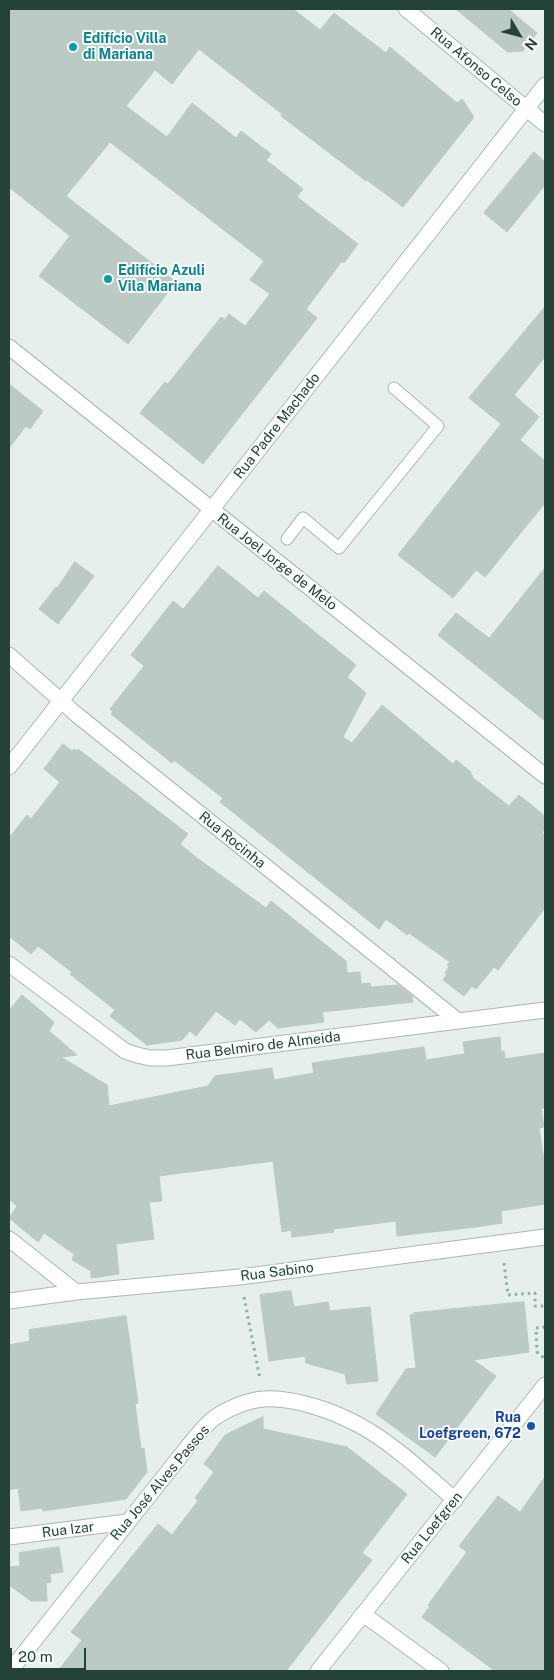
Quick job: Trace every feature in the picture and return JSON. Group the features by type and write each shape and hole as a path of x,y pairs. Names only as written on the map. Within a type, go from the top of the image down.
{"street":[{"name":"Rua Afonso Celso","path":"406,9 545,124"},
{"name":"Rua Padre Machado","path":"9,767 545,85"},
{"name":"Rua Joel Jorge de Melo","path":"9,347 545,776"},
{"name":"Rua Rocinha","path":"9,656 60,701 458,1021"},
{"name":"Rua Belmiro de Almeida","path":"9,964 115,1045 136,1055 150,1058 167,1058 545,1010"},
{"name":"Rua Sabino","path":"9,1301 76,1292 240,1277 545,1237"},
{"path":"9,1239 76,1292"},
{"name":"Rua Loefgren","path":"318,1671 545,1385"},
{"name":"Rua José Alves Passos","path":"10,1671 186,1449 216,1417 234,1407 264,1399 303,1404 330,1412 360,1426 392,1448 455,1500"},
{"name":"Rua Izar","path":"9,1537 127,1522"},
{"path":"363,1614 441,1671"}],"lane":[{"path":"287,539 303,518 339,548 438,426 394,388"}],"path":[{"path":"502,1242 508,1295 535,1293 536,1306 545,1306"},
{"path":"240,1277 264,1399"},
{"path":"545,1327 536,1328 537,1352 545,1358"}],"building":[{"path":"9,9 293,9 320,30 334,13 386,53 390,47 457,103 462,99 474,117 403,207 281,116 282,114 199,49 172,84 155,70 126,106 167,137 192,103 236,138 241,131 271,154 266,160 303,189 297,197 358,244 344,263 342,261 306,309 317,318 203,464 140,413 165,382 168,384 221,317 225,320 229,314 245,326 270,294 250,280 264,261 110,142 66,196 176,282 128,344 39,276 70,236 9,187"},
{"path":"456,9 508,9 537,33 523,51 508,52"},
{"path":"534,152 545,162 545,185 507,232 484,213"},
{"path":"545,307 545,357 514,395 539,417 520,440 545,461 545,503 485,577 476,570 453,598 398,555 501,424 469,398"},
{"path":"9,384 43,411 30,429 26,426 9,448"},
{"path":"75,562 94,576 58,624 39,609 57,588"},
{"path":"218,566 258,598 264,591 356,665 347,677 366,693 343,737 352,743 382,705 453,764 456,760 471,772 472,777 509,806 519,795 545,816 545,828 542,833 545,835 545,908 498,970 494,967 476,989 472,986 464,996 443,980 449,967 447,965 450,962 409,933 407,935 386,919 379,929 220,802 223,798 174,760 172,763 111,714 113,712 110,709 144,666 131,655 173,601 183,609"},
{"path":"545,568 545,721 438,635 456,613 489,638"},
{"path":"63,744 72,751 74,749 77,751 78,749 188,834 180,844 197,858 266,908 271,901 346,961 347,973 360,972 361,984 370,983 371,987 398,985 412,996 413,1002 322,1012 324,1022 278,1028 269,1020 256,1032 240,1019 235,1025 216,1011 196,1036 190,1031 182,1040 147,1045 110,1016 115,1010 70,974 72,972 38,946 31,954 9,936 9,838 27,815 31,819 60,782 44,769"},
{"path":"22,995 54,1022 49,1031 77,1055 61,1057 107,1085 109,1106 208,1086 215,1076 272,1068 274,1080 314,1073 312,1063 424,1047 426,1060 465,1054 463,1042 500,1037 501,1052 504,1051 505,1059 545,1053 545,1108 541,1108 544,1127 539,1128 545,1167 545,1204 501,1211 502,1223 476,1227 397,1236 396,1221 333,1229 334,1232 292,1237 291,1230 282,1232 273,1161 159,1176 162,1201 149,1202 154,1239 116,1244 119,1274 91,1278 91,1271 72,1260 74,1254 44,1233 38,1242 9,1218 17,1206 9,1199 9,1011"},
{"path":"291,1291 294,1307 328,1302 330,1311 370,1307 378,1381 347,1384 345,1374 306,1363 305,1356 269,1361 260,1295"},
{"path":"524,1302 529,1352 473,1360 496,1376 435,1457 376,1414 406,1369 416,1368 410,1315 414,1313"},
{"path":"126,1316 138,1403 135,1404 141,1449 144,1448 147,1472 126,1499 43,1511 42,1508 21,1511 18,1488 9,1490 9,1345 30,1341 29,1330"},
{"path":"263,1417 263,1429 347,1447 407,1494 362,1553 372,1560 286,1671 58,1671 82,1640 71,1632 158,1524 172,1535 198,1501 195,1498 214,1472 204,1464 225,1435"},
{"path":"545,1477 545,1671 495,1671 422,1617 430,1606 428,1605 467,1552 459,1546 498,1496 520,1512"},
{"path":"59,1547 63,1572 50,1574 51,1582 46,1583 47,1601 31,1601 9,1585 9,1567 20,1566 19,1553"}],"place":[{"name":"Edifício Villa di Mariana","path":"73,47"},
{"name":"Edifício Azuli Vila Mariana","path":"108,279"},
{"name":"Rua Loefgreen, 672","path":"531,1426"}]}
